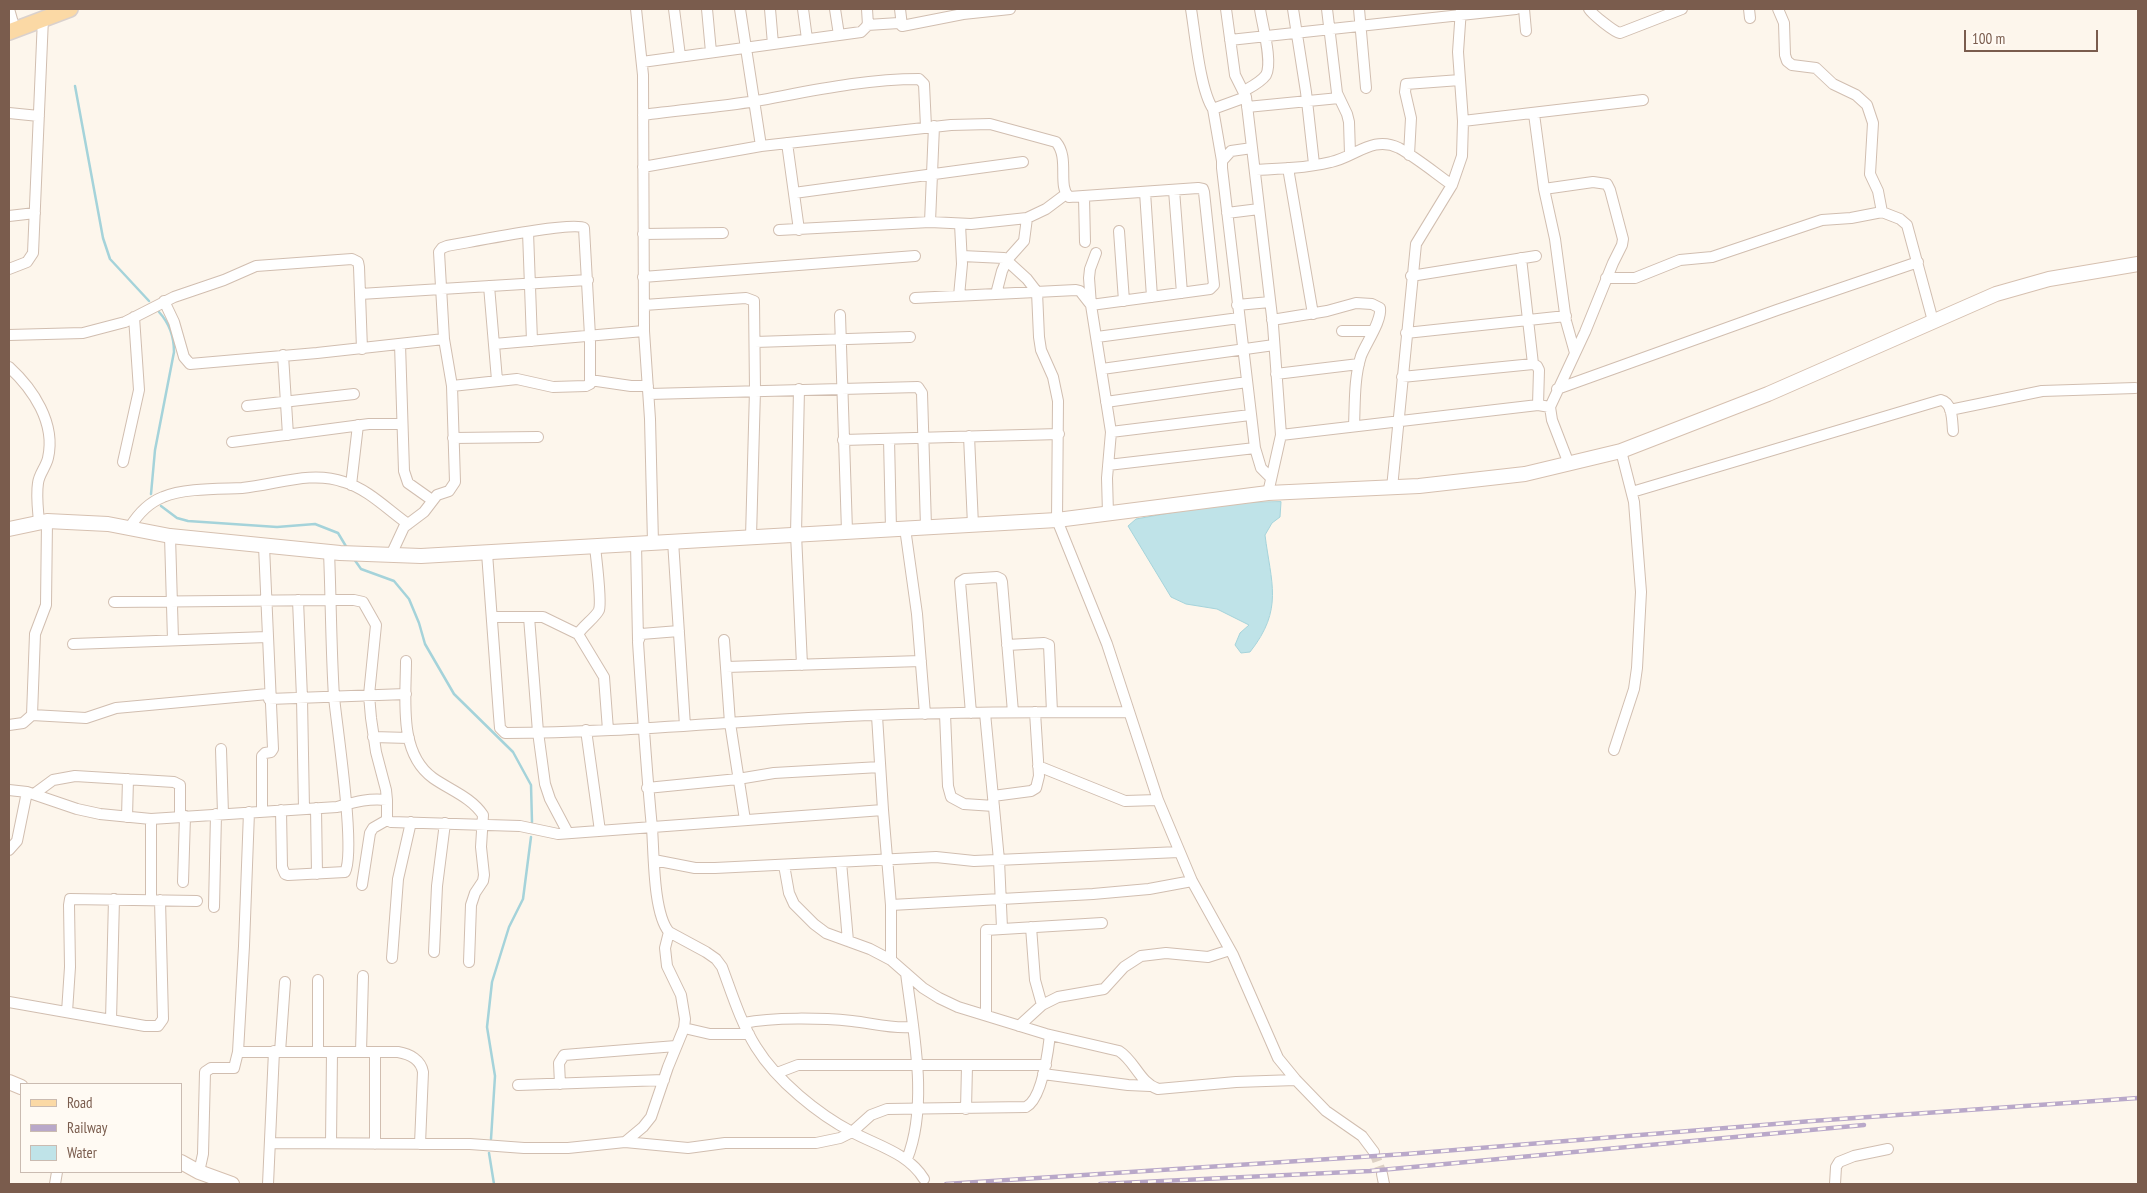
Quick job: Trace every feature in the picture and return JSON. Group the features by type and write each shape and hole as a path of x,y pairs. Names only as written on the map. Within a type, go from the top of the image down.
{"main road":[{"path":"12,31 70,9"}],"street":[{"path":"9,9 12,31"},
{"path":"636,9 642,62 644,331 653,543"},
{"path":"674,9 680,56"},
{"path":"707,9 711,52"},
{"path":"740,9 761,146"},
{"path":"770,9 774,44"},
{"path":"803,9 807,39"},
{"path":"835,9 838,35"},
{"path":"642,62 862,32 868,25 867,9"},
{"path":"900,9 902,26"},
{"path":"932,9 933,20"},
{"path":"868,25 899,23 902,26 933,20 963,11 1005,9"},
{"path":"1191,9 1201,71 1213,109 1222,162 1255,448 1261,468 1272,478"},
{"path":"1226,9 1235,75 1246,98 1272,320 1280,434 1268,493"},
{"path":"1246,98 1265,76 1267,70 1268,56 1260,9"},
{"path":"1293,9 1314,164"},
{"path":"1327,9 1339,98 1349,122 1350,154"},
{"path":"1359,9 1366,88"},
{"path":"1408,9 1413,19"},
{"path":"1230,40 1413,19 1461,11 1516,9"},
{"path":"1524,9 1526,31"},
{"path":"1589,9 1606,22 1616,33 1682,9"},
{"path":"1778,9 1784,24 1785,55 1787,61 1792,64 1816,68 1833,84 1856,95 1866,105 1872,123 1870,174 1878,191 1882,212"},
{"path":"1392,488 1411,276 1416,244 1452,185 1462,156 1463,121 1458,38 1461,11"},
{"path":"9,270 31,258 33,253 43,18"},
{"path":"643,115 754,101 845,84 889,79 919,79 924,84 930,127 932,175 930,222"},
{"path":"1409,155 1411,118 1405,92 1406,84 1460,80"},
{"path":"1213,109 1246,98 1307,102 1339,98"},
{"path":"1463,121 1643,100"},
{"path":"9,113 39,116"},
{"path":"1534,114 1544,189 1555,239 1566,316 1575,353"},
{"path":"643,167 787,142 930,127 990,124 1056,142 1062,152 1066,194"},
{"path":"787,142 798,230"},
{"path":"1255,170 1332,162 1364,147 1379,144 1398,148 1452,185"},
{"path":"1222,162 1231,151 1252,148"},
{"path":"794,193 1023,162"},
{"path":"1288,168 1313,314"},
{"path":"1544,189 1593,182 1607,184 1623,239 1550,407 1552,420 1569,464"},
{"path":"1066,194 1074,198 1203,189 1214,286 1210,289 1124,301 1089,303"},
{"path":"1174,190 1182,293"},
{"path":"1142,192 1152,297"},
{"path":"779,230 930,222 960,224 1027,218 1046,209 1066,194"},
{"path":"1084,197 1085,242"},
{"path":"1227,213 1259,210"},
{"path":"1606,278 1635,278 1680,260 1712,257 1822,220 1851,218 1882,212 1900,218 1907,225 1933,322"},
{"path":"9,216 35,213"},
{"path":"996,294 1007,260 1024,241 1027,218"},
{"path":"959,296 962,274 960,224"},
{"path":"391,555 400,534 408,524 424,512 437,495 449,491 455,482 452,386 444,339 438,259 442,248 575,225 584,228 588,280 590,384 586,386 553,387 525,380 497,380 452,386"},
{"path":"1119,231 1124,301"},
{"path":"528,232 532,341"},
{"path":"643,234 724,233"},
{"path":"1096,253 1090,269 1089,303 1097,337 1110,432 1108,514"},
{"path":"644,277 915,256"},
{"path":"962,256 997,257 1007,260 1027,279 1037,292 1041,350 1053,377 1058,401 1057,520 1091,601 1158,800 1192,881 1230,950 1278,1058 1326,1111 1362,1136 1374,1152"},
{"path":"1411,276 1536,256"},
{"path":"1521,258 1533,364"},
{"path":"9,335 75,334 124,322 164,301 224,280 256,266 352,259 358,262 362,348"},
{"path":"1557,389 1758,316 1918,262"},
{"path":"9,529 43,522 108,524 170,536 264,546 357,554 421,556 1057,520 1268,493 1392,488 1525,474 1621,451 1768,394 1996,294 2049,279 2138,264"},
{"path":"360,294 588,280"},
{"path":"489,286 497,380"},
{"path":"915,298 1080,291 1089,303"},
{"path":"644,305 751,298 755,306 751,537"},
{"path":"164,301 174,322 184,357 190,364 444,339"},
{"path":"1237,305 1270,302"},
{"path":"1272,320 1313,314 1356,303 1377,306 1381,313 1359,364 1354,426"},
{"path":"840,315 847,532"},
{"path":"1406,333 1566,316"},
{"path":"123,462 139,390 134,317"},
{"path":"1097,337 1239,318"},
{"path":"494,344 644,331"},
{"path":"1342,331 1373,331"},
{"path":"755,342 910,337"},
{"path":"400,344 403,398 402,424 406,478 413,487 432,500"},
{"path":"1102,369 1274,345"},
{"path":"283,355 288,435"},
{"path":"1276,374 1359,364"},
{"path":"1402,377 1533,364 1538,366 1540,370 1538,404"},
{"path":"9,367 22,379 39,404 47,427 49,457 37,485 43,522 46,606 35,634 32,715"},
{"path":"590,380 648,390 918,387 922,394 926,527"},
{"path":"1106,402 1246,382"},
{"path":"1950,410 2042,391 2135,388"},
{"path":"799,389 796,534 802,665"},
{"path":"246,406 354,394"},
{"path":"1632,492 1937,401 1946,401 1950,410 1953,431"},
{"path":"1280,434 1398,422 1538,404 1550,407"},
{"path":"1110,432 1250,415"},
{"path":"232,442 358,425 402,424"},
{"path":"351,485 358,425"},
{"path":"843,440 1058,434"},
{"path":"969,436 973,525"},
{"path":"453,438 538,438"},
{"path":"888,439 891,529"},
{"path":"1108,465 1255,448"},
{"path":"1614,750 1631,698 1638,668 1640,592 1632,492 1621,451"},
{"path":"130,528 136,516 152,502 164,496 302,478 334,479 351,485 408,524"},
{"path":"905,528 921,661 925,714"},
{"path":"170,536 173,640"},
{"path":"673,542 685,726"},
{"path":"636,544 638,642 647,788 661,917 664,926 669,932 716,959 722,967 757,1050 777,1073 815,1108 852,1132 907,1159 924,1179"},
{"path":"262,812 262,756 273,749 264,546"},
{"path":"578,634 595,615 600,606 595,546"},
{"path":"281,810 282,871 288,875 345,872 347,868 348,826 334,697 331,600 335,552"},
{"path":"487,553 500,728 505,733 608,730 925,714 1129,712"},
{"path":"971,713 960,586 962,580 1001,579 1013,712"},
{"path":"114,602 266,600 354,600 364,602 374,619 376,632 369,696 373,737 386,790 387,820"},
{"path":"298,600 304,809"},
{"path":"492,617 548,618 578,634 604,677 608,730"},
{"path":"529,617 538,732 545,784 550,800 568,834"},
{"path":"638,642 641,634 679,631"},
{"path":"73,644 267,637"},
{"path":"724,640 730,723 744,820"},
{"path":"1007,645 1049,645 1052,712"},
{"path":"726,667 921,661"},
{"path":"406,662 406,720 409,738 418,763 424,771 466,798 483,815 480,847 484,875 483,881 475,893 471,904 469,962"},
{"path":"9,725 23,723 32,715 86,718 116,708 268,694 270,699"},
{"path":"270,699 406,694"},
{"path":"945,714 948,786 951,797 964,804 993,801 1036,788 1039,782 1035,712"},
{"path":"985,713 999,860 1002,928"},
{"path":"877,716 882,810 891,904 893,939 891,960"},
{"path":"586,730 600,831"},
{"path":"373,737 409,738"},
{"path":"214,907 220,814 221,749"},
{"path":"1038,766 1120,799 1137,802 1158,800"},
{"path":"647,788 738,779 774,773 880,767"},
{"path":"9,850 17,841 31,793 47,783 75,776 178,783 182,817 183,882"},
{"path":"127,817 128,779"},
{"path":"9,790 31,793 77,809 151,819 316,808 345,804 357,800 387,800"},
{"path":"316,808 317,874"},
{"path":"362,885 370,833 373,828 387,820 520,826 549,834 568,834 652,826 882,810"},
{"path":"199,1172 203,1154 205,1072 211,1068 234,1068 238,1052 244,946 248,812"},
{"path":"9,1002 154,1027 162,1023 151,819"},
{"path":"392,958 398,879 411,822"},
{"path":"434,952 437,886 445,823"},
{"path":"654,860 695,868 936,856 964,861 1179,852"},
{"path":"841,862 848,941"},
{"path":"784,865 789,893 794,904 826,933 891,960 939,998 958,1007 1050,1035 1119,1050 1127,1056 1150,1086"},
{"path":"891,904 1001,900 1121,892 1192,881"},
{"path":"67,1012 70,967 69,901 74,898 197,901"},
{"path":"111,1020 114,899"},
{"path":"986,1016 986,930 1102,923"},
{"path":"1031,927 1036,980 1042,1005"},
{"path":"625,1142 643,1127 651,1117 684,1028 684,1006 681,995 666,966 665,948 669,932"},
{"path":"1018,1026 1042,1005 1058,997 1104,989 1124,967 1141,956 1166,953 1208,957 1230,950"},
{"path":"906,973 917,1064 917,1110 914,1139 907,1159"},
{"path":"361,1052 363,976"},
{"path":"318,980 318,1052"},
{"path":"268,1184 277,1051 285,982"},
{"path":"744,1023 765,1019 852,1021 888,1028 912,1027"},
{"path":"684,1028 710,1034 749,1034"},
{"path":"271,1143 420,1144 551,1148 625,1142 688,1148 725,1143 816,1143 832,1140 852,1132 871,1115 879,1111 1026,1107 1034,1100 1044,1069 1050,1035"},
{"path":"560,1084 559,1063 564,1055 676,1046"},
{"path":"238,1052 375,1052 410,1055 422,1067 420,1144"},
{"path":"332,1052 332,1143"},
{"path":"375,1052 375,1144"},
{"path":"777,1073 798,1065 917,1064 1044,1069 1128,1085 1150,1086 1158,1089 1236,1082 1296,1080"},
{"path":"966,1066 966,1109"},
{"path":"518,1085 664,1080"},
{"path":"1835,1184 1836,1167 1839,1162 1888,1149"},
{"path":"182,1163 199,1172 232,1184"}],"water":[{"path":"1281,502 1280,517 1272,523 1265,535 1272,582 1271,609 1268,622 1261,637 1250,652 1241,653 1235,645 1240,633 1249,625 1217,609 1186,604 1171,597 1128,526 1136,519 1225,503"}],"waterway":[{"path":"75,86 103,238 110,259 149,301"},
{"path":"151,494 155,450 174,352 171,330 159,312"},
{"path":"161,506 177,518 188,521 277,527 315,524 338,533 347,548"},
{"path":"354,559 361,569 394,581 409,599 425,644 454,694 513,752 531,785 532,822"},
{"path":"491,1139 495,1076 487,1027 492,982 509,927 523,899 531,837"},
{"path":"489,1153 494,1184"}],"tunnel":[{"path":"1374,1152 1382,1174"}],"railway":[{"path":"946,1184 1406,1154 1812,1121 2138,1098"},
{"path":"1100,1184 1370,1171 1864,1125"}]}
